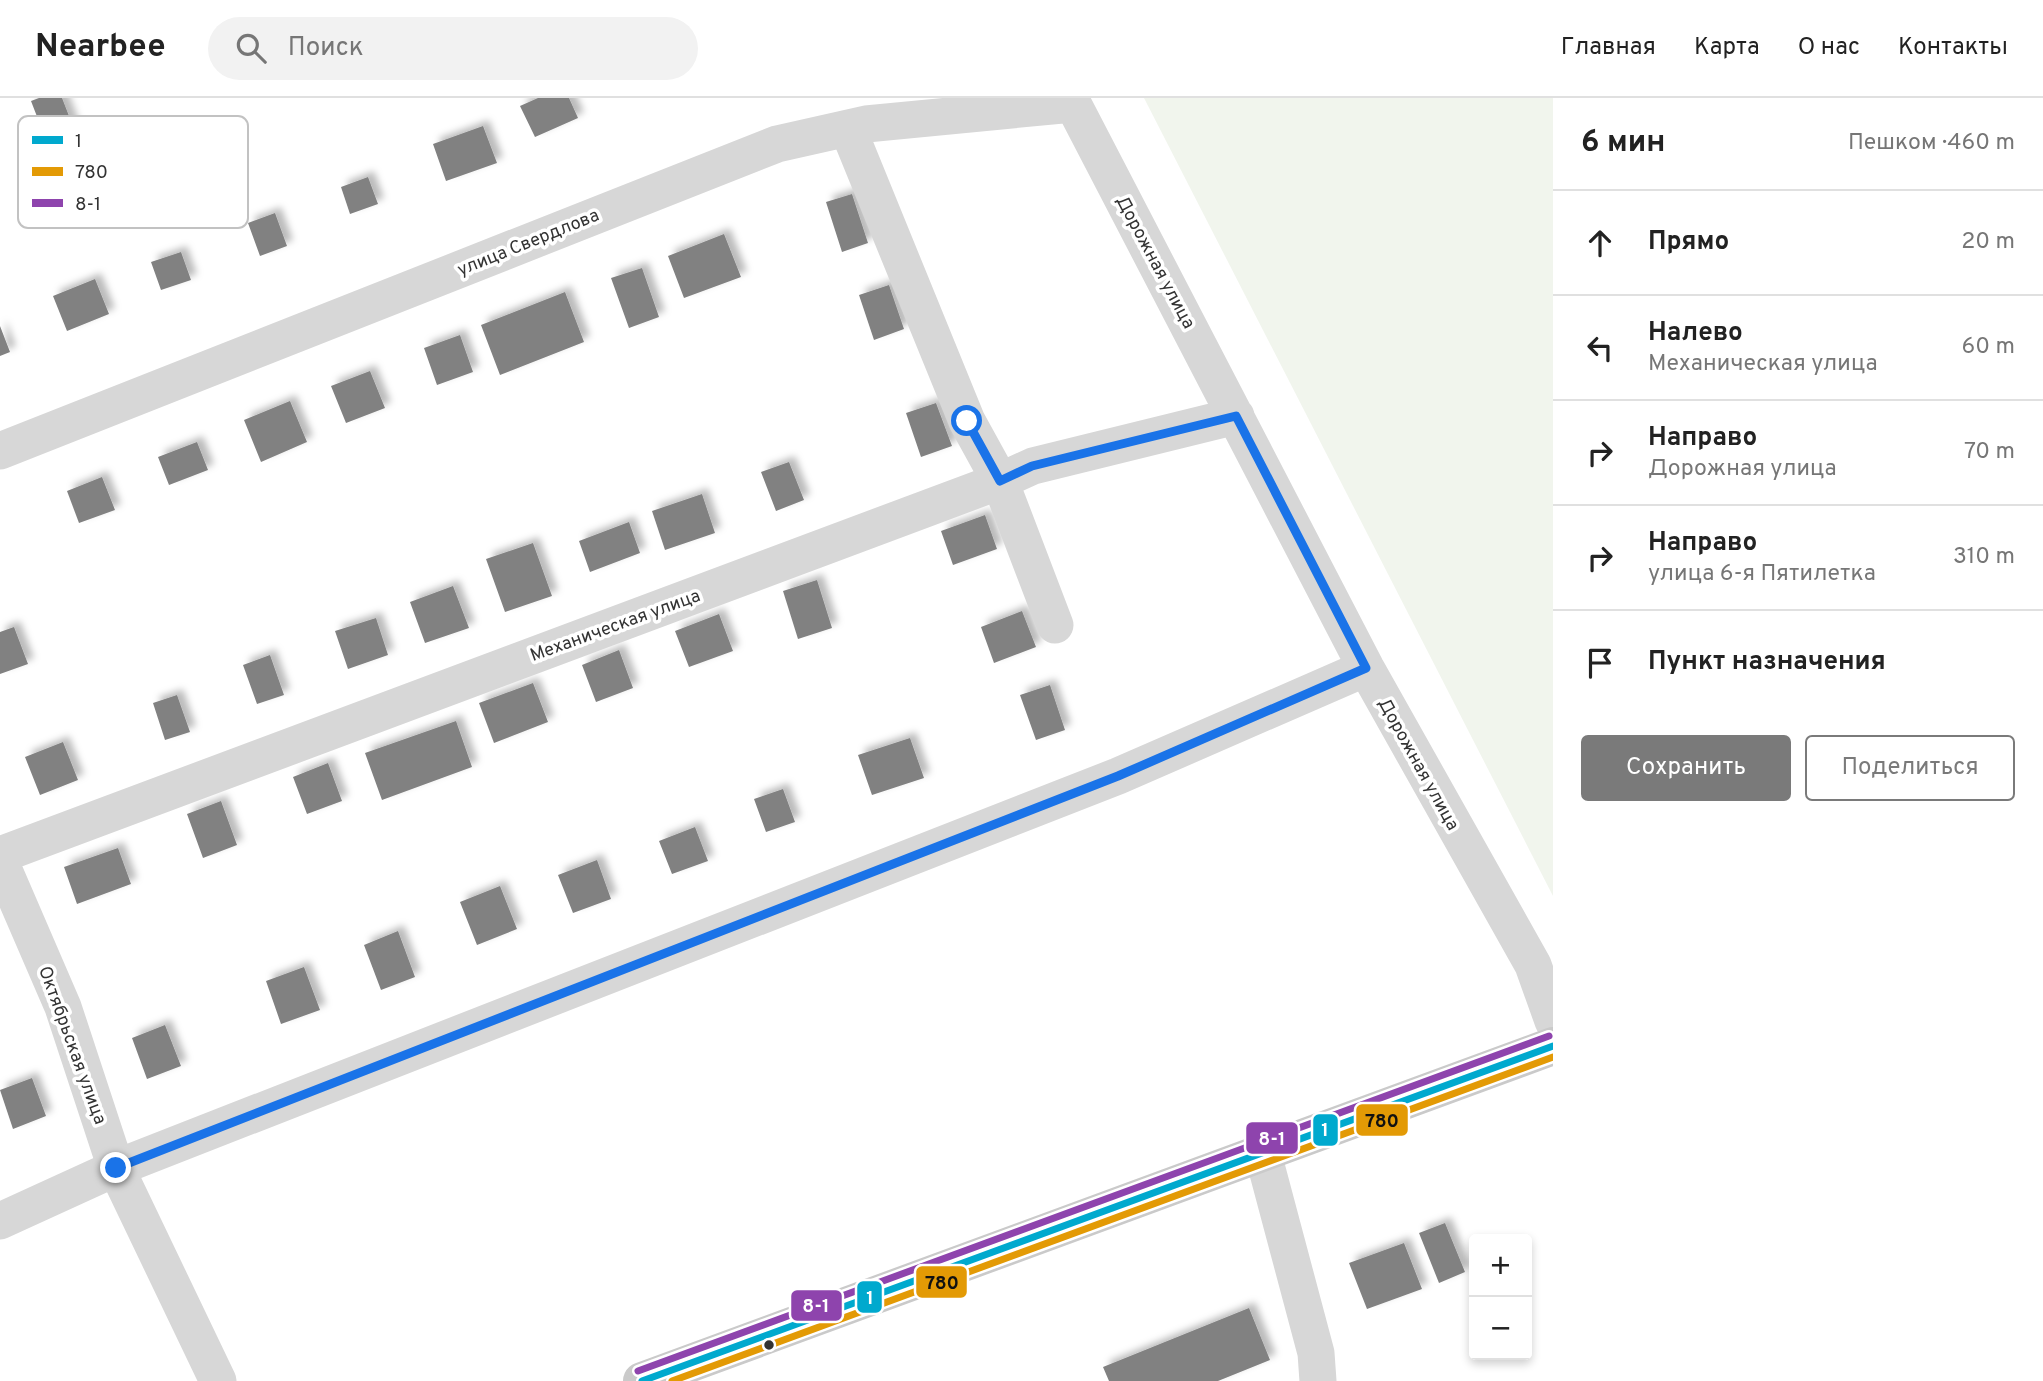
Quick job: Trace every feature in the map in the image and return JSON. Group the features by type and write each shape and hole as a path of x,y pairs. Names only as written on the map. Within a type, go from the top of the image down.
{"main road":[{"path":"642,1381 1553,1046"}],"street":[{"name":"улица Свердлова","path":"0,451 777,144 866,124 1072,101"},
{"name":"Дорожная улица","path":"1072,101 1366,668 1533,965 1553,1021"},
{"path":"848,129 967,421 1000,481 1055,625"},
{"name":"Механическая улица","path":"0,855 1000,481 1032,466 1236,416"},
{"path":"0,1221 116,1168 1118,776 1366,668"},
{"name":"Октябрьская улица","path":"0,861 63,1007 116,1168 218,1381"},
{"path":"1263,1154 1316,1353 1318,1381"}],"shaded area":[{"path":"1144,98 1553,98 1553,896"}],"building":[{"path":"39,98 62,98 69,116 37,116 31,101"},
{"path":"538,98 569,98 578,118 535,137 520,106"},
{"path":"483,126 497,163 446,181 433,144"},
{"path":"368,177 378,204 350,214 341,187"},
{"path":"852,194 868,243 842,252 826,202"},
{"path":"275,213 287,246 260,256 248,223"},
{"path":"724,234 741,277 684,298 668,256"},
{"path":"181,252 191,280 161,290 151,262"},
{"path":"642,268 659,317 629,328 611,278"},
{"path":"95,279 109,314 67,331 53,296"},
{"path":"889,285 904,329 874,340 859,295"},
{"path":"565,292 584,342 500,375 481,325"},
{"path":"0,326 10,352 0,356"},
{"path":"460,335 473,372 437,385 424,348"},
{"path":"370,371 385,408 346,423 331,386"},
{"path":"290,401 307,442 261,462 244,420"},
{"path":"936,403 952,446 921,457 906,413"},
{"path":"197,442 208,470 169,485 158,457"},
{"path":"789,462 804,500 776,511 761,472"},
{"path":"102,477 115,510 79,523 67,491"},
{"path":"702,494 715,533 665,550 652,511"},
{"path":"985,515 997,549 953,565 941,531"},
{"path":"629,522 640,553 590,572 579,541"},
{"path":"533,543 552,596 505,612 486,559"},
{"path":"817,580 832,628 798,639 783,591"},
{"path":"453,586 469,628 425,643 410,602"},
{"path":"1022,611 1036,647 994,663 981,627"},
{"path":"719,614 733,651 689,667 675,631"},
{"path":"376,618 388,655 348,669 335,631"},
{"path":"14,627 28,664 0,674 0,632"},
{"path":"619,650 633,688 596,702 582,665"},
{"path":"270,655 284,695 257,704 243,665"},
{"path":"533,683 548,722 494,743 479,703"},
{"path":"1050,685 1065,730 1036,740 1020,695"},
{"path":"177,695 190,732 165,740 153,703"},
{"path":"456,721 472,767 382,800 365,753"},
{"path":"910,738 924,778 872,795 858,755"},
{"path":"63,742 78,780 40,795 25,757"},
{"path":"328,763 342,801 307,814 293,777"},
{"path":"783,789 795,822 766,832 754,799"},
{"path":"221,801 237,845 203,858 187,814"},
{"path":"695,827 708,861 672,874 659,841"},
{"path":"118,848 131,884 77,904 64,867"},
{"path":"597,860 611,899 573,913 558,875"},
{"path":"500,886 517,929 477,945 460,902"},
{"path":"398,931 415,977 381,990 364,945"},
{"path":"304,967 320,1010 281,1024 266,981"},
{"path":"165,1025 181,1066 147,1079 132,1038"},
{"path":"32,1078 46,1116 13,1129 0,1090"},
{"path":"1445,1223 1465,1272 1439,1283 1419,1233"},
{"path":"1404,1243 1422,1289 1367,1309 1349,1263"},
{"path":"1249,1308 1270,1360 1218,1381 1109,1381 1103,1367"}],"transit line":[{"name":"8-1","path":"638,1371 1549,1036"},
{"name":"1","path":"642,1381 1553,1046"},
{"name":"780","path":"672,1381 1553,1057"}],"route":[{"path":"116,1168 1118,776 1366,668 1236,416 1032,466 1000,481 967,421"}]}
